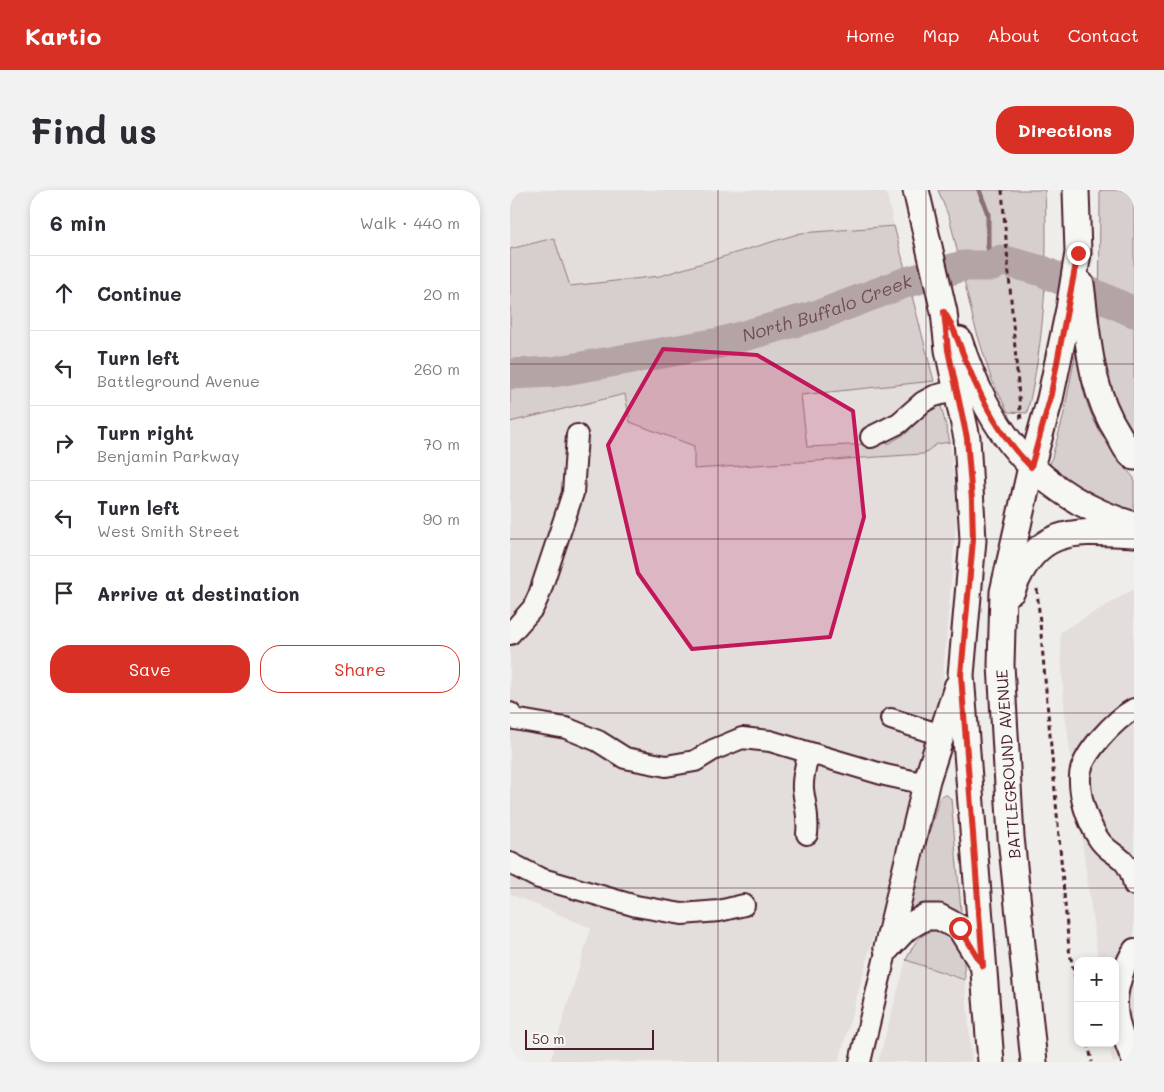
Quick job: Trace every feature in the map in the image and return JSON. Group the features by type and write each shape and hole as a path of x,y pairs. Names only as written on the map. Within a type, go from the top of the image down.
{"main road":[{"path":"916,190 944,312 948,350 967,438 973,540 961,675 991,1062"},
{"path":"1076,190 1077,313 1095,386 1109,420 1134,457"},
{"path":"944,312 956,330 966,361 994,420 1008,442 1031,467 1074,500 1102,514 1134,525"},
{"name":"BATTLEGROUND AVENUE","path":"1034,1062 1012,837 1001,665 1003,592 1031,467 1077,313"},
{"path":"1002,614 1016,580 1027,562 1040,547 1051,539 1066,533 1082,532 1134,534"},
{"path":"887,948 926,784 961,675"},
{"path":"887,948 906,928 925,917 939,917 960,928 983,966"}],"street":[{"path":"871,437 899,423 928,399 956,390"},
{"path":"510,634 532,608 539,595 573,492 577,435"},
{"path":"1134,709 1124,715 1094,744 1080,774 1083,806 1099,840 1122,859 1132,873 1134,885"},
{"path":"891,720 941,735"},
{"path":"511,722 566,728 598,741 625,758 666,766 695,762 714,750 742,738 770,741 926,784"},
{"path":"807,834 809,814 803,788 804,771 809,753"},
{"path":"510,864 539,878 636,906 682,914 719,911 744,905"},
{"path":"860,1062 887,948"},
{"path":"1133,1062 1125,1043 1116,1004 1126,960 1134,949"}],"path":[{"path":"1002,190 1022,430"},
{"path":"1036,586 1069,949 1074,972"},
{"path":"1089,1047 1092,1062"}],"highlighted area":[{"path":"663,349 757,355 853,411 864,517 830,637 692,649 638,573 608,445"}],"shaded area":[{"path":"510,190 886,190 894,226 801,233 660,276 570,286 554,238 510,249"},
{"path":"938,190 1045,190 1044,302 1038,358 1027,413 1008,412 991,378 974,323 950,220"},
{"path":"1100,190 1134,190 1134,441 1099,373"},
{"path":"894,226 934,381 801,395 807,447 890,443 908,432 929,407 940,402 950,442 937,444 923,454 694,469 694,446 630,422 625,394 510,422 510,249 554,238 570,286 660,276 801,233"},
{"path":"1077,346 1082,385 1093,418 1100,433 1134,478 1134,512 1093,497 1049,468 1063,418"},
{"path":"934,381 940,402 929,407 908,432 890,443 807,447 801,395"},
{"path":"625,394 630,422 694,446 695,469 923,454 937,444 950,442 957,513 942,687 839,1062 550,1062 591,928 510,894 510,422"},
{"path":"1134,589 1134,1062 1112,1062 1110,1047 1119,1047 1119,957 1097,957 1064,706 1060,632"},
{"path":"942,795 947,795 951,799 961,910 958,913 948,909 911,913 907,911 939,799"},
{"path":"934,930 951,937 960,948 964,962 965,980 906,960 917,941"},
{"path":"906,960 965,980 972,1062 878,1062"}],"waterway":[{"path":"979,190 988,214 988,247 992,266"},
{"name":"North Buffalo Creek","path":"510,374 553,372 719,343 822,314 904,283 963,266 992,266 1001,260 1042,271 1134,312"}],"route":[{"path":"960,928 983,966 961,675 973,540 972,500 967,438 948,350 944,312 956,330 980,395 994,420 1008,442 1031,467 1050,399 1069,309 1078,253"}]}
